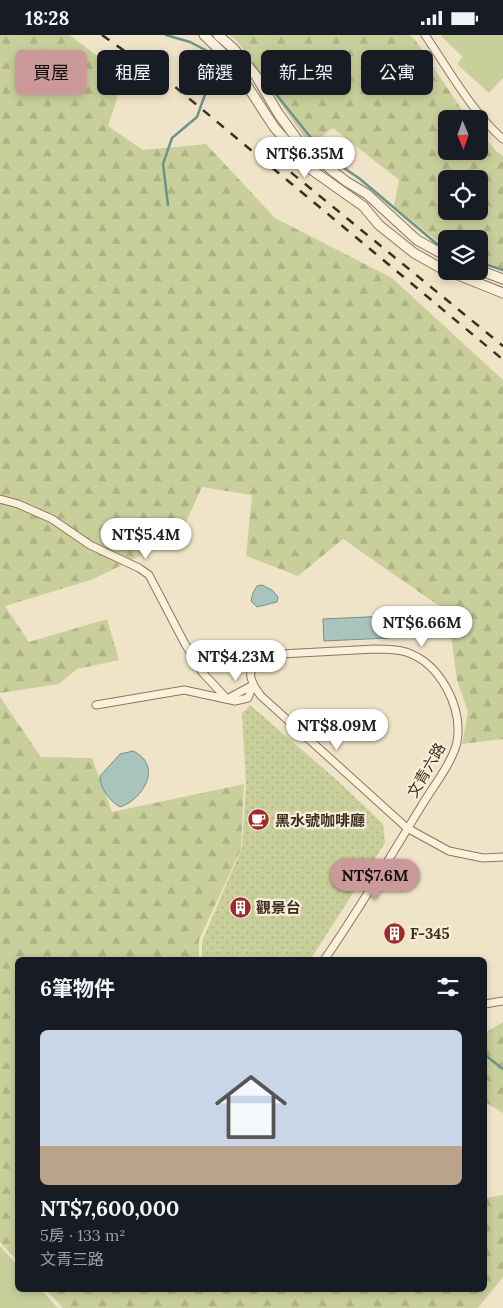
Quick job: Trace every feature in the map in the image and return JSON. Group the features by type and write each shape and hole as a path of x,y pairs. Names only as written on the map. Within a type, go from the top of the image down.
{"street":[{"path":"204,35 231,61 274,127 312,170 364,206 379,225 414,253 438,266"},
{"path":"218,35 234,49 256,76 278,113 299,142 334,173 367,194 417,240 438,252"},
{"path":"425,35 470,101 494,131 503,139"},
{"path":"488,273 503,279"},
{"path":"470,280 503,293"},
{"path":"0,499 18,504 52,519 90,545 139,568 149,575 202,672 227,699"},
{"name":"文青六路","path":"253,685 250,673 253,663 262,655 391,649 407,653 431,668 450,695 456,710 458,726 457,743 448,762 347,927 326,957"},
{"path":"96,705 184,690 235,701 248,698 253,685"},
{"path":"253,685 261,696 407,829 449,851 482,858 503,857"},
{"path":"487,1004 503,1001"}],"green space":[{"path":"0,35 70,35 97,56 97,95 118,95 108,126 143,150 206,144 275,218 392,278 503,380 503,739 462,744 468,712 457,680 448,612 343,539 298,576 246,556 252,495 202,487 179,537 91,580 5,606 29,642 107,619 119,660 77,669 59,684 0,693"},
{"path":"230,35 410,35 422,50 361,50 361,95 433,95 433,66 462,110 438,110 438,160 488,160 488,141 503,156 503,269 488,263 488,230 438,230 438,242 394,206 399,180 333,128 310,145 275,95 351,95 351,50 261,50 261,75 251,61 251,50 244,50"},
{"path":"442,35 503,35 503,78 489,93 457,64 463,57"},
{"path":"0,697 41,757 92,758 112,812 244,784 241,849 199,940 199,957 15,957 15,1259 0,1242"},
{"path":"250,705 338,781 383,824 385,843 312,957 202,957 202,941 242,848 246,783 242,714"},
{"path":"503,1022 503,1113 487,1103 487,1032"},
{"path":"503,1195 503,1277 478,1308 63,1308 48,1292 487,1292 487,1198"},
{"path":"0,1246 15,1263 15,1292 43,1292 58,1308 0,1308"}],"water":[{"path":"262,585 272,590 278,597 277,602 257,607 251,601 257,586"},
{"path":"388,616 389,638 324,641 323,619"},
{"path":"133,751 142,757 147,765 147,781 136,797 120,807 106,794 100,781 100,776 120,754"}],"waterway":[{"path":"166,35 190,42 209,52 214,69 197,117 172,138 163,164 168,205"},
{"path":"259,73 324,154 360,179 438,244"},
{"path":"488,265 503,270"},
{"path":"487,1057 503,1069"}],"railway":[{"path":"102,35 174,86 501,358"},
{"path":"277,161 503,346"}],"place":[{"name":"黑水號咖啡廳","path":"259,820"},
{"name":"觀景台","path":"240,907"},
{"name":"F-345","path":"394,933"}]}
